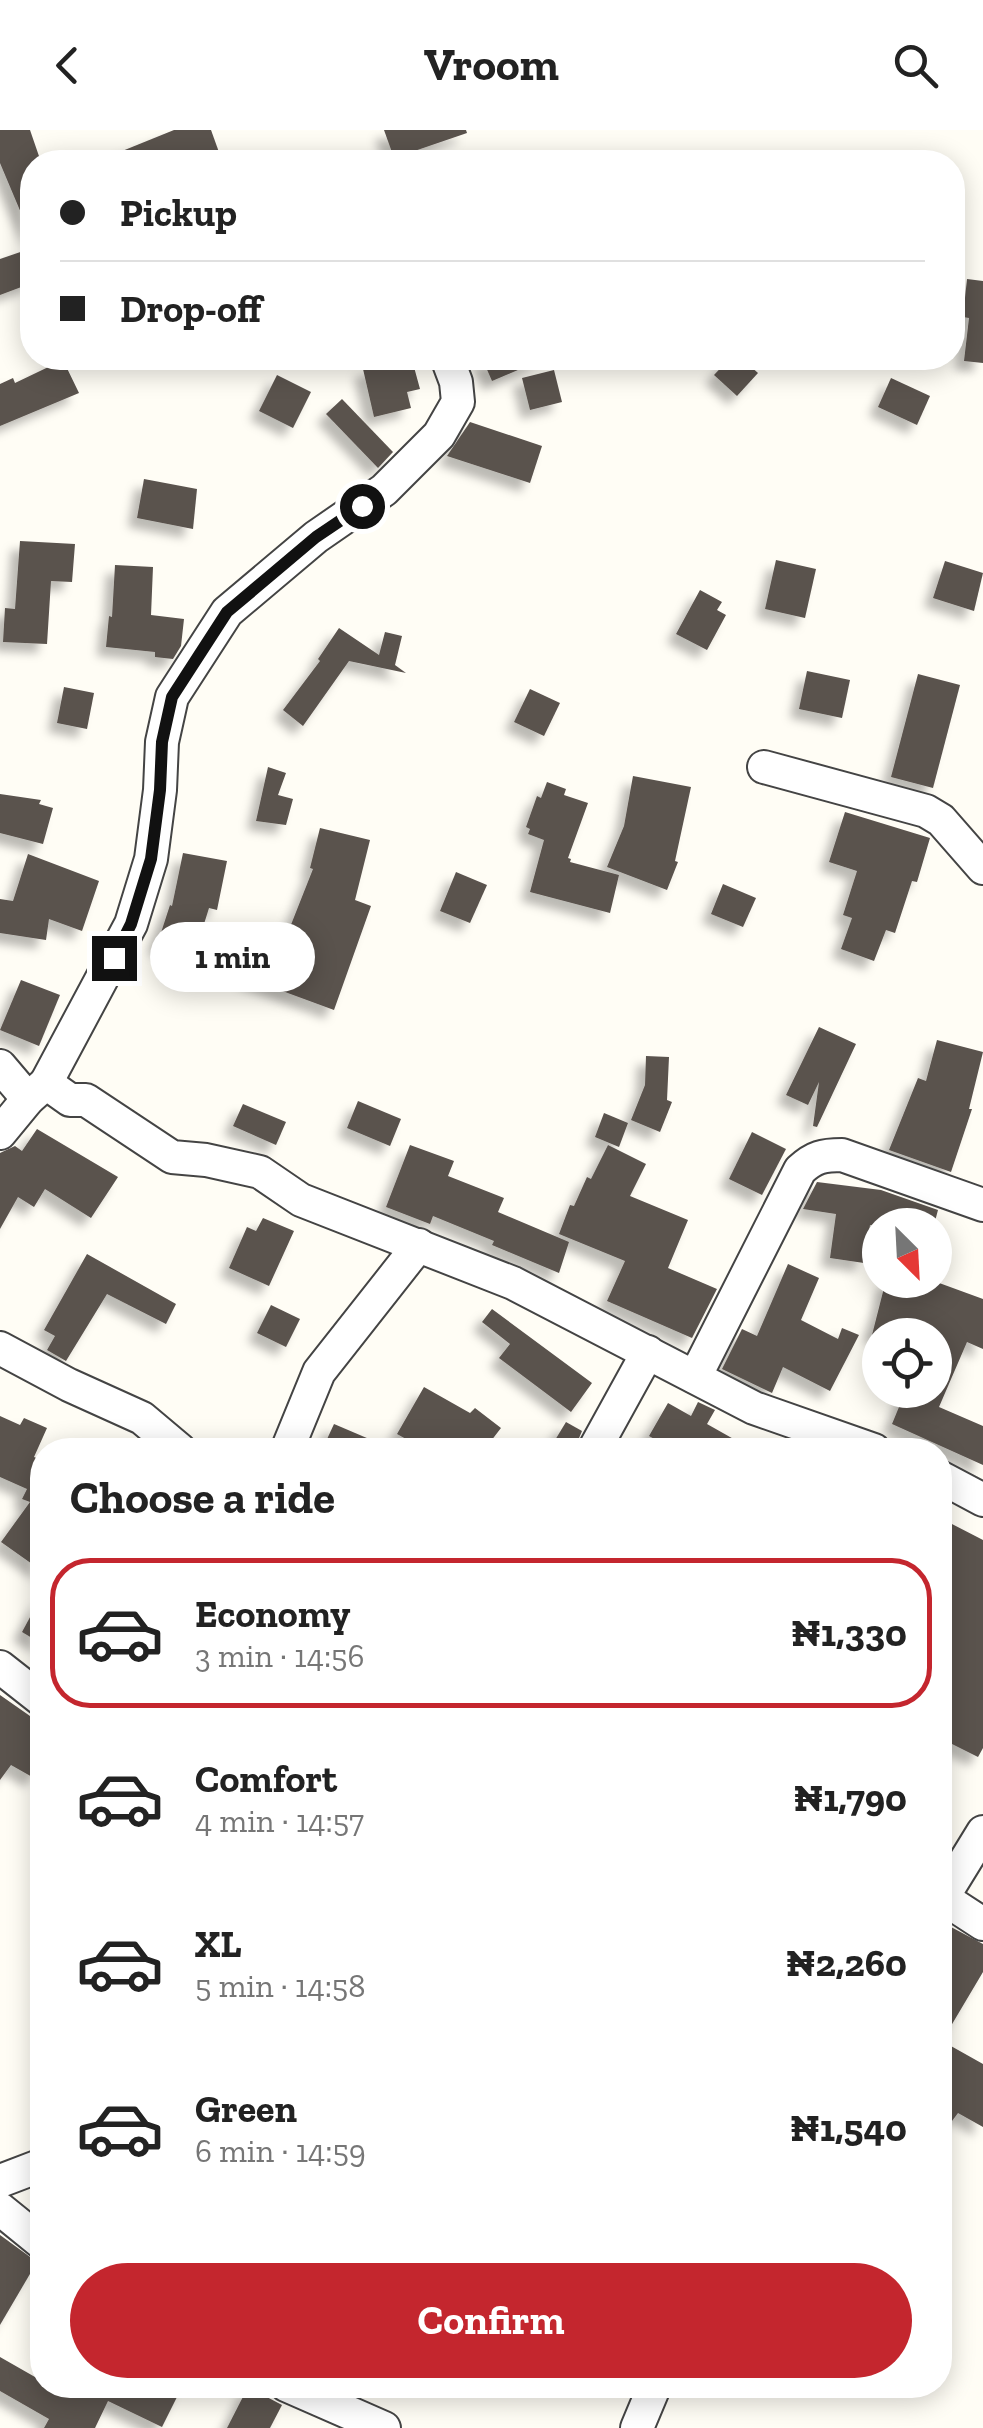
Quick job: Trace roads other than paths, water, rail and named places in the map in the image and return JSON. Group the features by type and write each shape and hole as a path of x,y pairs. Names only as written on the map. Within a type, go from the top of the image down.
{"street":[{"path":"0,1133 37,1091 131,924 151,859 162,742 172,697 227,612 316,537 384,490 439,435 458,402 452,370"},
{"path":"764,768 926,811 941,820 983,868"},
{"path":"0,1066 37,1091 86,1100 172,1157 260,1172 302,1200 513,1282 754,1408 840,1438"},
{"path":"695,1377 800,1170 811,1160 820,1155 842,1155 983,1205"},
{"path":"291,1438 319,1372 419,1245"},
{"path":"0,1348 68,1385 142,1418 166,1438"},
{"path":"601,1438 648,1352"},
{"path":"952,1484 983,1500"},
{"path":"0,1667 30,1691"},
{"path":"952,1877 983,1832"},
{"path":"952,1895 983,1924"},
{"path":"0,2182 30,2170"},
{"path":"0,2209 30,2234"},
{"path":"316,2398 384,2428"},
{"path":"637,2428 650,2398"}]}
